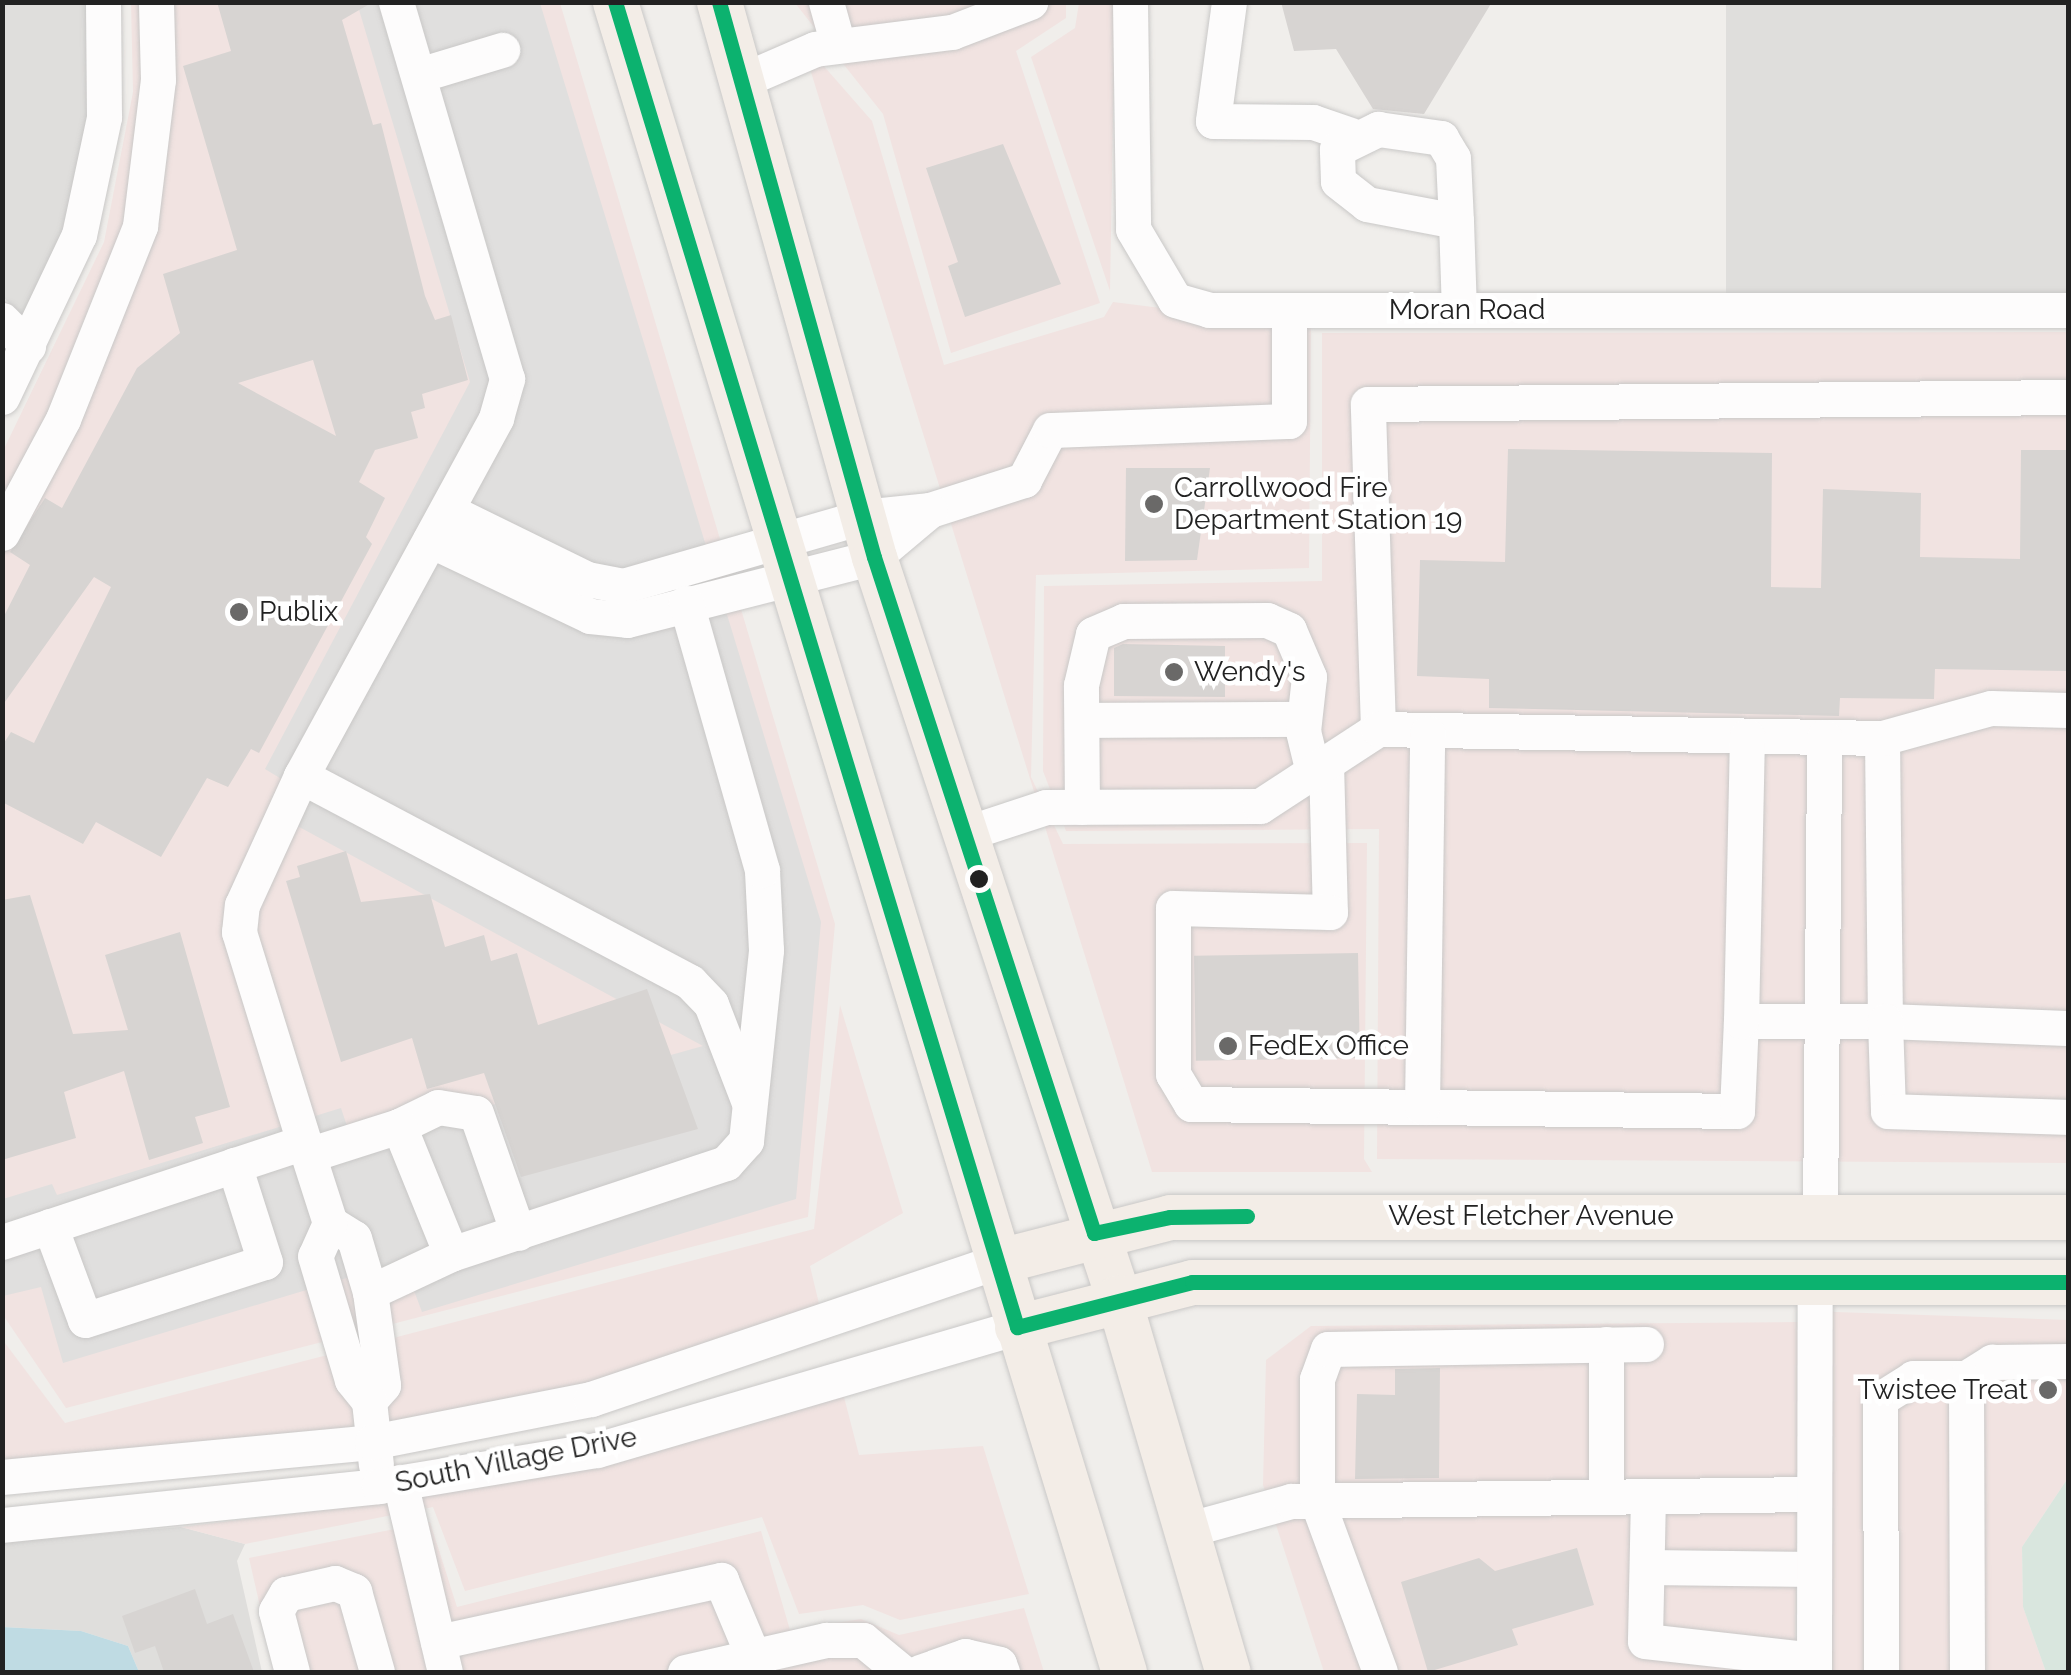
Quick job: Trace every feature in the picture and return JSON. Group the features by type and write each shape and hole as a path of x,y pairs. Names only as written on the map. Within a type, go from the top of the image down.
{"main road":[{"path":"615,2 780,561 1124,1672"},
{"path":"719,2 868,537 1118,1297 1228,1672"},
{"name":"West Fletcher Avenue","path":"999,1261 1094,1233 1170,1217 2068,1217"},
{"path":"1017,1328 1118,1297 1192,1282 2068,1282"}],"street":[{"path":"2,396 28,346 82,218 104,117 103,2"},
{"path":"2,533 63,419 140,226 158,80 156,2"},
{"path":"369,1401 383,1385 370,1292 354,1238 330,1223 239,932 261,853 439,525 507,378 396,2"},
{"path":"826,2 838,45"},
{"path":"741,81 838,45 952,32 1030,2"},
{"name":"Moran Road","path":"1130,2 1133,228 1174,300 1289,310 2068,310"},
{"path":"1229,2 1212,121 1313,122 1351,135 1441,138 1453,158 1459,310"},
{"path":"418,75 502,50"},
{"path":"1351,135 1337,149 1338,181 1401,216 1456,221"},
{"path":"439,525 587,579 623,586 780,561 868,537 930,510 1024,480 1050,430 1289,421 1289,310"},
{"path":"2,320 28,346"},
{"path":"1378,729 1368,404 2068,397"},
{"path":"439,525 590,616 627,620 686,603 780,561"},
{"path":"370,1292 452,1254 726,1164 746,1141 762,986 762,870 686,603"},
{"path":"1082,806 1087,720 1081,685 1092,634 1123,622 1267,620 1289,630 1309,677 1304,719 1319,767 1330,912 1173,908 1173,1074 1191,1104 1737,1111 1748,736"},
{"path":"964,834 1046,807 1260,806 1378,729 1427,733 1882,738 1991,708 2068,710"},
{"path":"1087,720 1304,719"},
{"path":"1422,1107 1427,733"},
{"path":"1820,1217 1824,737"},
{"path":"1882,738 1888,1110 2068,1117"},
{"path":"301,776 660,963 711,1004 750,1104"},
{"path":"711,1004 762,986"},
{"path":"1741,1021 1885,1021 2068,1028"},
{"path":"2,1242 234,1166 399,1126 438,1107 476,1112 518,1233"},
{"path":"399,1126 452,1254"},
{"path":"50,1226 84,1320 266,1262 234,1166"},
{"path":"330,1223 315,1256 352,1380 369,1401 372,1442 390,1484 441,1657 721,1580 753,1656"},
{"name":"South Village Drive","path":"2,1478 372,1442 591,1399 999,1261"},
{"path":"1648,1496 1645,1640 1814,1666 1815,1280"},
{"name":"South Village Drive","path":"2,1525 390,1484 597,1450 1017,1328"},
{"path":"1380,1672 1318,1501 1317,1380 1328,1349 1471,1343 1646,1344"},
{"path":"1606,1344 1606,1497"},
{"path":"1881,1672 1880,1399 1913,1378 1966,1378 1992,1362 2068,1361"},
{"path":"1966,1378 1968,1672"},
{"path":"1186,1530 1318,1501 1814,1494"},
{"path":"1647,1567 1814,1569"},
{"path":"292,1672 276,1611 286,1594 335,1583 354,1590 377,1672"},
{"path":"685,1672 753,1656 863,1640 902,1672"},
{"path":"920,1672 966,1656 1002,1672"}],"shaded area":[{"path":"3,3 88,3 89,115 64,229 24,318 3,297"},
{"path":"131,3 560,3 835,924 808,1217 66,1408 3,1315 2,453 104,242 133,92"},
{"path":"357,3 540,3 821,922 796,1199 422,1312 403,1261 63,1363 41,1287 3,1296 3,1199 52,1184 57,1195 341,1108 353,1144 703,1046 279,816 283,780 265,769 470,382"},
{"path":"795,3 1066,3 1066,18 1016,51 1100,303 951,353 883,114"},
{"path":"1079,3 1115,3 1110,291 1031,57 1075,28"},
{"path":"1726,3 2068,3 2068,293 1726,293"},
{"path":"801,40 872,121 944,365 1104,317 1113,302 1311,327 1309,568 1036,575 1031,777 1063,844 1367,843 1364,1159 1372,1172 1152,1172"},
{"path":"2068,332 2068,1163 1377,1159 1379,829 1066,831 1043,771 1044,586 1322,581 1322,333"},
{"path":"840,1005 903,1213 810,1266 820,1308 588,1383 361,1427 3,1460 2,1339 65,1423 814,1229"},
{"path":"1807,1311 2068,1320 2068,1478 2022,1547 2023,1607 2046,1672 1808,1672"},
{"path":"1799,1322 1795,1672 1324,1672 1263,1485 1266,1360 1311,1326"},
{"path":"843,1393 859,1455 983,1446 1029,1594 900,1620 863,1605 799,1614 762,1517 465,1591 433,1507 245,1544 181,1527 373,1504"},
{"path":"2068,1478 2068,1672 2046,1672 2023,1607 2022,1547"},
{"path":"430,1522 457,1607 761,1531 790,1630 861,1619 899,1635 1024,1608 1044,1672 275,1672 249,1558"},
{"path":"181,1527 245,1544 237,1561 262,1672 139,1672 128,1646 81,1631 3,1627 3,1542"}],"water":[{"path":"2,1627 81,1631 128,1646 139,1672 3,1672"}],"building":[{"path":"217,2 373,2 342,20 373,125 381,123 425,296 435,320 451,315 468,380 422,394 425,408 411,412 418,438 375,450 359,482 385,498 366,537 372,544 259,753 251,749 228,787 207,778 161,857 96,822 83,844 2,802 2,746 11,732 34,743 111,587 94,577 2,706 2,620 30,565 10,552 45,498 62,508 137,368 180,333 163,274 237,250 183,66 231,51","holes":["313,360 336,436 238,383"]},
{"path":"1281,2 1492,2 1424,114 1373,109 1336,49 1294,51"},
{"path":"1003,144 1061,284 965,317 948,266 958,262 926,168"},
{"path":"1508,449 1772,453 1771,587 1821,588 1823,489 1921,493 1920,557 2020,559 2021,450 2068,450 2068,671 1935,669 1934,699 1840,698 1839,716 1489,708 1489,679 1417,676 1420,560 1505,562"},
{"path":"1126,468 1210,468 1197,560 1125,561"},
{"path":"1123,644 1225,646 1225,697 1114,696 1114,648"},
{"path":"346,851 361,902 430,894 445,947 484,935 491,961 517,953 538,1025 647,989 698,1129 521,1177 484,1073 427,1089 412,1038 341,1062 286,881 300,877 297,866"},
{"path":"30,895 73,1034 128,1030 105,955 180,932 230,1107 195,1117 203,1143 149,1160 124,1071 64,1092 76,1138 2,1160 2,900"},
{"path":"1358,953 1360,1058 1196,1061 1194,956"},
{"path":"1440,1368 1439,1478 1355,1479 1357,1394 1395,1395 1395,1369"},
{"path":"1577,1548 1594,1605 1512,1629 1518,1645 1428,1672 1401,1582 1479,1558 1495,1571"},
{"path":"195,1589 207,1624 233,1614 254,1672 164,1672 155,1646 135,1653 122,1616"}],"transit line":[{"path":"615,2 1017,1327 1192,1282 2068,1282"},
{"path":"719,2 874,557 1094,1233 1170,1217 1247,1216"}],"place":[{"name":"Carrollwood Fire Department Station 19","path":"1154,504"},
{"name":"Publix","path":"239,612"},
{"name":"Wendy's","path":"1174,672"},
{"name":"FedEx Office","path":"1228,1046"},
{"name":"Twistee Treat","path":"2048,1390"}]}
